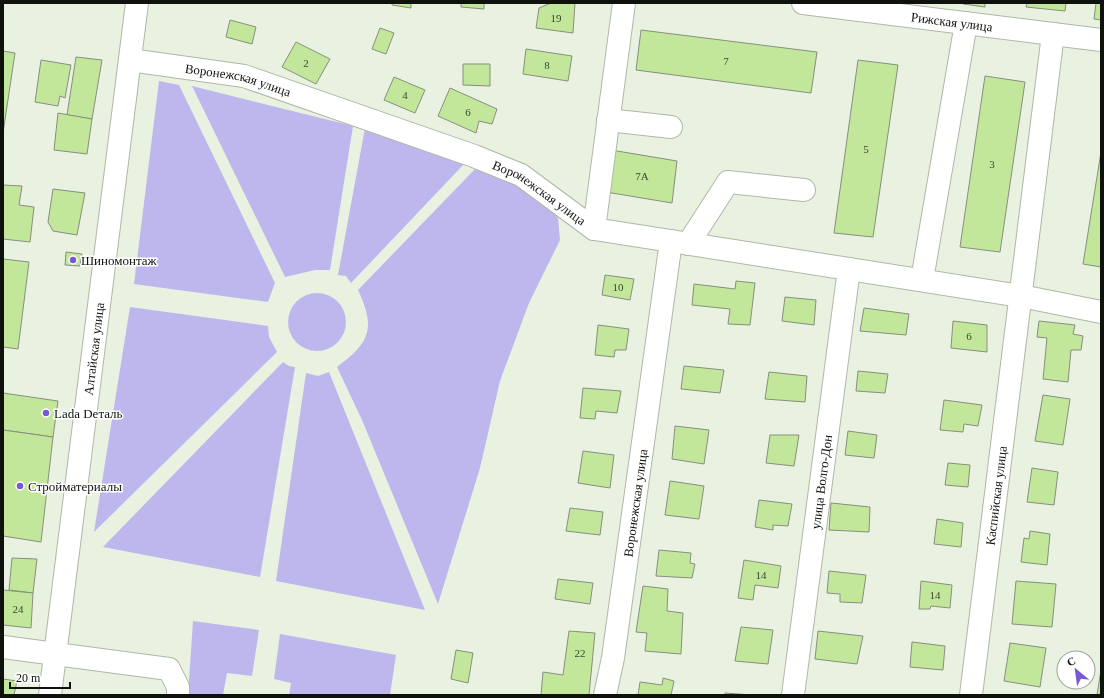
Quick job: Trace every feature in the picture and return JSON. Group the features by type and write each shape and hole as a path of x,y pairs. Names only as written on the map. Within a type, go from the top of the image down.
{"street":[{"name":"Алтайская улица","path":"50,695 137,3"},
{"path":"594,229 624,3"},
{"name":"Рижская улица","path":"803,3 1101,40"},
{"path":"922,280 966,23"},
{"name":"Каспийская улица","path":"971,695 1053,34"},
{"name":"Воронежская улица","path":"130,60 244,76 474,156 521,175 594,229 679,242 613,658 605,695"},
{"path":"608,120 671,127"},
{"path":"679,242 728,182 804,190"},
{"path":"679,242 1021,296 1101,312"},
{"name":"улица Волго-Дон","path":"793,695 849,268"},
{"path":"3,647 169,670 178,687 178,695"}],"shaded area":[{"path":"159,81 179,85 275,283 268,302 134,284"},
{"path":"192,86 353,126 330,270 315,270 285,277"},
{"path":"365,128 465,163 351,283 346,276 338,275"},
{"path":"476,168 513,179 541,199 558,218 560,240 529,303 500,381 480,468 438,604 362,420 337,367 357,350 367,334 367,315 364,303 358,290"},
{"path":"311,293 323,293 338,301 346,316 346,328 338,343 323,351 311,351 296,343 288,328 288,316 296,301"},
{"path":"130,307 268,326 269,337 277,352 94,532"},
{"path":"283,362 289,366 295,367 260,577 103,547"},
{"path":"329,372 425,610 276,581 306,373 318,376"},
{"path":"193,621 259,630 252,676 227,673 223,695 188,695"},
{"path":"280,634 396,655 390,695 289,695 291,683 274,679"}],"building":[{"path":"392,3 411,3 411,8 392,5"},
{"path":"461,3 484,3 484,9 461,7"},
{"path":"551,3 575,3 573,33 536,28 539,8"},
{"path":"985,3 985,7 963,4"},
{"path":"1027,3 1066,3 1065,11 1026,7"},
{"path":"1096,3 1101,3 1101,20 1094,19"},
{"path":"230,20 256,27 252,44 226,37"},
{"path":"380,28 394,33 386,54 372,49"},
{"path":"641,30 817,52 811,93 636,70"},
{"path":"296,42 330,59 316,84 282,67"},
{"path":"526,49 572,56 568,81 523,74"},
{"path":"3,51 15,53 3,133"},
{"path":"76,57 102,60 92,119 67,115"},
{"path":"41,60 71,65 65,98 60,96 58,106 35,102"},
{"path":"858,60 898,65 873,237 834,233"},
{"path":"463,64 490,64 490,86 463,85"},
{"path":"985,76 1025,82 1000,252 960,247"},
{"path":"394,77 425,90 415,113 384,100"},
{"path":"450,88 497,109 492,124 479,121 476,133 438,116"},
{"path":"58,113 92,119 87,154 54,150"},
{"path":"611,150 677,161 672,203 606,192"},
{"path":"1101,152 1101,267 1083,264"},
{"path":"3,185 22,186 19,205 34,207 30,242 3,239"},
{"path":"53,189 85,193 77,235 53,231 48,222"},
{"name":"Шиномонтаж","path":"66,252 82,254 80,266 65,265"},
{"path":"3,259 29,262 18,349 3,347"},
{"path":"605,275 634,279 630,300 602,295"},
{"path":"736,281 755,283 750,325 728,324 730,309 692,305 694,284 735,289"},
{"path":"785,297 816,300 814,325 782,321"},
{"path":"864,308 909,314 906,335 860,331"},
{"path":"953,321 987,325 987,352 951,348"},
{"path":"1039,321 1075,325 1073,334 1083,336 1081,350 1071,350 1068,382 1043,379 1047,338 1037,337"},
{"path":"598,325 629,329 626,350 615,350 614,357 595,355"},
{"path":"684,366 724,370 720,393 681,389"},
{"path":"858,371 888,374 885,393 856,391"},
{"path":"769,372 807,376 805,402 765,399"},
{"path":"583,388 621,391 617,413 596,411 595,419 580,418"},
{"path":"3,393 58,401 53,437 3,430"},
{"path":"1043,395 1070,399 1063,445 1035,441"},
{"path":"944,400 982,405 978,426 964,424 963,432 940,430"},
{"path":"675,426 709,430 704,464 672,459"},
{"path":"3,430 53,437 41,542 3,536"},
{"path":"848,431 877,435 874,458 845,455"},
{"path":"770,435 799,435 794,466 766,463"},
{"path":"583,451 614,455 610,488 578,483"},
{"path":"948,463 970,465 968,487 945,485"},
{"path":"1032,468 1058,472 1054,505 1027,502"},
{"path":"670,481 704,486 699,519 665,515"},
{"path":"759,500 792,504 788,526 773,525 773,530 755,527"},
{"path":"831,503 870,507 869,532 829,530"},
{"path":"570,508 603,512 600,535 566,531"},
{"path":"937,519 963,523 961,547 934,544"},
{"path":"1030,531 1050,534 1047,565 1021,562 1024,538 1029,539"},
{"path":"659,550 691,553 690,563 695,564 692,578 656,576"},
{"path":"12,558 37,559 33,593 9,590"},
{"path":"744,560 781,566 778,588 755,585 753,600 738,598"},
{"path":"829,571 866,575 862,603 840,602 840,594 827,593"},
{"path":"558,579 593,583 590,604 555,599"},
{"path":"921,581 952,585 950,608 931,606 930,609 919,609"},
{"path":"1016,581 1056,584 1052,627 1012,624"},
{"path":"643,586 668,589 667,611 683,613 681,654 645,651 647,633 636,632"},
{"path":"3,590 33,593 31,628 3,625"},
{"path":"741,627 773,630 768,664 735,661"},
{"path":"569,631 595,633 589,695 541,695 543,672 563,675"},
{"path":"818,631 863,636 857,664 815,659"},
{"path":"912,642 945,646 943,670 910,667"},
{"path":"1010,643 1046,648 1040,687 1004,681"},
{"path":"456,650 473,653 468,683 451,679"},
{"path":"1101,670 1101,695 1097,695"},
{"path":"663,678 674,681 671,695 638,695 640,682 662,685"},
{"path":"3,679 17,681 14,695 3,695"},
{"path":"725,693 752,695 725,695"}],"place":[{"name":"Шиномонтаж","path":"73,260"},
{"name":"Lada Dеталь","path":"46,413"},
{"name":"Стройматериалы","path":"20,486"}]}
